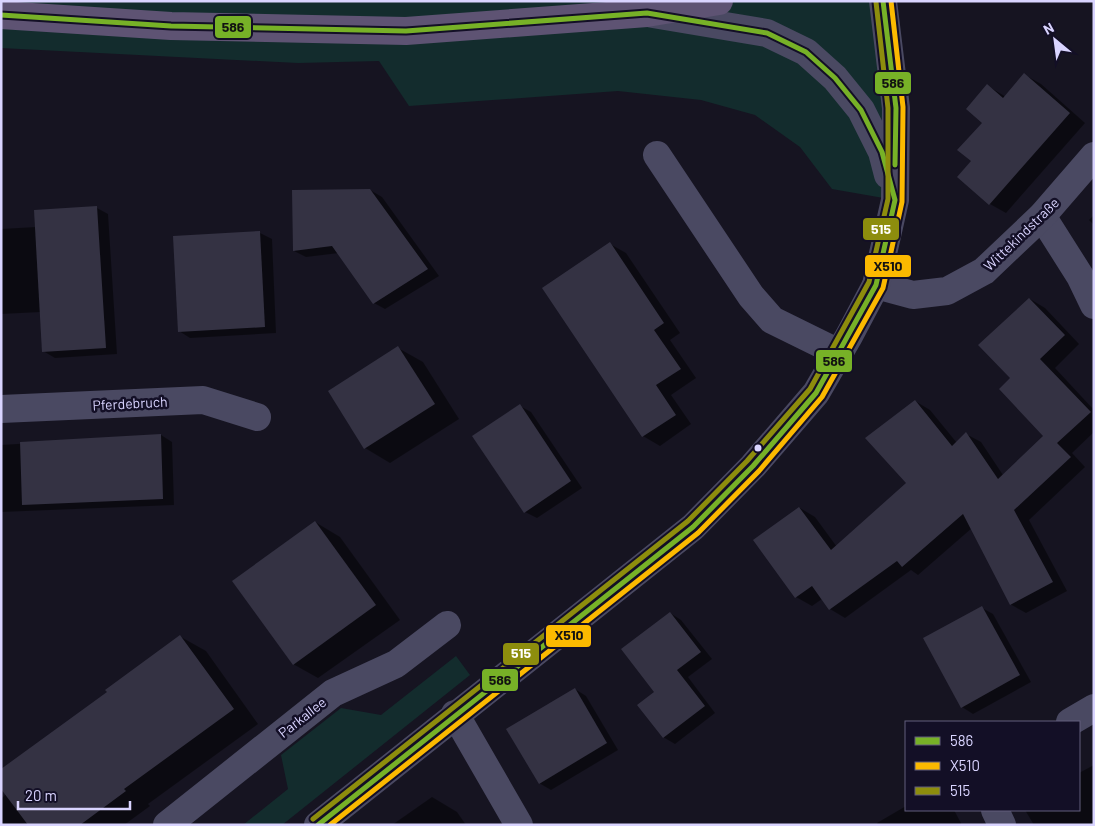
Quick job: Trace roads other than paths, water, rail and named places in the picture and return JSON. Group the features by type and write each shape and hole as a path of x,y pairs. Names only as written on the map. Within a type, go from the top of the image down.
{"main road":[{"path":"1,15 171,26 406,31 647,13 719,1"}],"street":[{"path":"318,825 693,527 753,466 816,393 876,285 895,200 896,108 883,1"},
{"path":"647,13 768,33 806,52 835,78 861,110 882,152 895,200"},
{"path":"657,155 751,296 772,320 839,354"},
{"name":"Wittekindstraße","path":"876,285 913,294 947,291 984,271 1042,216 1094,156"},
{"path":"1042,216 1080,276 1094,305"},
{"name":"Pferdebruch","path":"1,409 203,400 257,417"},
{"name":"Parkallee","path":"167,825 333,693 396,664 447,625"},
{"path":"1072,721 1094,708"},
{"path":"456,714 519,825"},
{"path":"995,811 1002,825"}]}
